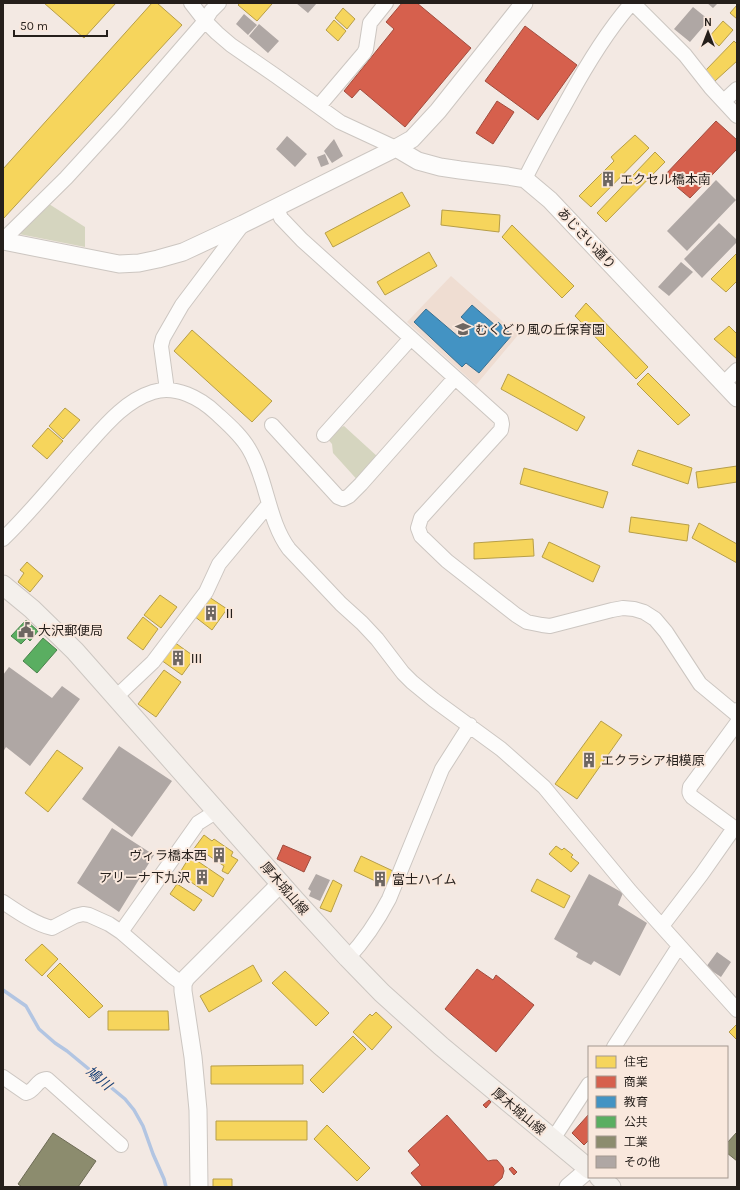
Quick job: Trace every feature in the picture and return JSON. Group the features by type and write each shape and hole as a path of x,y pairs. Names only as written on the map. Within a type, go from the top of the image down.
{"main road":[{"name":"厚木城山線","path":"3,585 75,651 348,958 382,993 417,1025 588,1168"},
{"path":"600,1178 610,1187"}],"street":[{"path":"191,3 204,20 231,46 340,122 396,148"},
{"path":"3,241 66,178 119,120 219,3"},
{"path":"319,106 364,53 370,23 386,3"},
{"path":"3,241 119,264 158,260 183,252 277,208 412,139 438,111 524,3"},
{"path":"524,180 588,63 616,21 630,5 635,5 684,55 711,88 737,116"},
{"path":"724,101 737,89"},
{"name":"あじさい通り","path":"396,148 418,161 440,167 508,176 524,180 550,200 737,398"},
{"path":"277,208 281,218 302,240 501,420 501,430 421,518 418,528 421,536 447,561 484,591 527,622 550,626 623,608 634,609 650,616 666,632 700,684 737,715 690,787 689,791 692,797 735,829 662,926"},
{"path":"167,390 161,346 163,338 182,305 243,224"},
{"path":"324,435 411,338"},
{"path":"723,384 737,370"},
{"path":"272,425 338,497 344,499 361,484 455,378"},
{"path":"3,539 20,523 115,415 134,402 153,392 167,390 186,394 203,403 222,418 249,449 257,466 273,517 289,549 341,604 377,639 403,673 434,700 501,749 544,788 630,891 737,1010"},
{"path":"116,697 153,662 206,592 219,564 269,504"},
{"path":"348,958 374,925 389,899 442,769 470,725"},
{"path":"122,932 198,822 217,811"},
{"path":"199,1187 198,1110 193,1057 183,984 186,978 281,883"},
{"path":"3,902 24,915 52,928 75,916 83,914 89,915 122,932 183,984"},
{"path":"615,1046 680,946"},
{"path":"3,1077 26,1093 30,1092 40,1080 46,1079 121,1145"},
{"path":"553,1139 588,1086"},
{"path":"568,1187 588,1170"}],"shaded area":[{"name":"むくどり風の丘保育園","path":"451,276 518,335 476,385 407,322"}],"green space":[{"path":"49,204 85,227 85,247 19,234"},
{"path":"344,426 378,457 361,484 333,453 332,444 324,435"}],"building: 住宅":[{"path":"44,3 116,3 84,38"},
{"path":"152,3 157,3 182,25 3,219 3,169"},
{"path":"240,3 272,4 257,21 238,5"},
{"path":"737,5 737,19 730,13"},
{"path":"343,8 355,19 347,29 335,18"},
{"path":"334,20 346,31 338,41 326,30"},
{"path":"723,21 733,30 719,46 709,37"},
{"path":"734,41 737,44 737,61 715,81 705,71"},
{"name":"エクセル橋本南","path":"635,135 649,148 591,207 579,196 614,161 611,157"},
{"path":"655,152 665,162 606,222 597,213"},
{"path":"402,192 410,206 333,247 325,233"},
{"path":"442,210 500,215 499,232 441,225"},
{"path":"512,225 574,286 562,298 502,237"},
{"path":"429,252 437,266 385,295 377,282"},
{"path":"737,253 737,281 726,292 711,279"},
{"path":"586,303 648,367 636,379 575,316"},
{"path":"729,326 737,334 737,359 714,339"},
{"path":"192,330 272,401 252,422 174,351"},
{"path":"648,373 690,415 678,425 637,384"},
{"path":"508,374 585,417 577,431 501,389"},
{"path":"65,408 80,420 63,439 49,426"},
{"path":"48,428 63,441 47,459 32,446"},
{"path":"638,450 692,468 688,484 632,465"},
{"path":"737,466 737,482 698,488 696,472"},
{"path":"524,468 608,492 603,508 520,484"},
{"path":"631,517 689,525 687,541 629,532"},
{"path":"699,523 737,544 737,563 692,538"},
{"path":"533,539 534,556 474,559 474,543"},
{"path":"549,542 600,566 593,582 542,557"},
{"path":"27,562 43,576 30,592 18,582 24,573 20,570"},
{"path":"160,595 177,607 161,628 144,615"},
{"name":"Ⅱ","path":"209,597 227,609 212,630 194,616"},
{"path":"143,617 158,629 143,650 127,638"},
{"name":"Ⅲ","path":"174,642 195,657 182,675 161,660"},
{"path":"164,670 181,682 156,717 138,704"},
{"name":"エクラシア相模原","path":"601,721 622,735 577,799 555,784"},
{"path":"57,750 83,768 48,812 25,793"},
{"name":"ヴィラ橋本西","path":"204,835 212,841 214,839 233,852 231,856 238,860 228,874 222,871 224,866 202,851 199,854 193,850"},
{"path":"556,846 562,850 564,848 573,855 571,857 579,863 571,872 549,854"},
{"name":"アリーナ下九沢","path":"190,856 224,879 213,897 179,874"},
{"name":"富士ハイム","path":"361,856 393,871 386,886 354,871"},
{"path":"537,879 570,896 564,908 531,891"},
{"path":"333,880 342,885 331,912 320,908"},
{"path":"177,884 202,900 194,911 170,894"},
{"path":"42,944 58,959 42,976 25,960"},
{"path":"60,963 103,1006 89,1018 47,976"},
{"path":"253,965 262,981 209,1012 200,996"},
{"path":"285,971 329,1013 316,1026 272,983"},
{"path":"108,1011 168,1011 169,1030 108,1030"},
{"path":"376,1012 392,1027 372,1050 353,1032 370,1014 372,1016"},
{"path":"736,1025 737,1026 737,1040 729,1032"},
{"path":"353,1036 366,1049 323,1093 310,1080"},
{"path":"303,1065 303,1084 211,1084 211,1066"},
{"path":"216,1121 307,1121 307,1140 216,1140"},
{"path":"327,1125 370,1168 357,1181 314,1139"},
{"path":"213,1179 232,1179 232,1187 213,1187"}],"building: 商業":[{"path":"402,3 417,3 471,48 405,127 360,89 352,98 344,91 394,29 386,22"},
{"path":"525,26 577,65 538,120 485,81"},
{"path":"497,101 514,112 493,144 476,133"},
{"path":"716,121 737,140 737,149 690,198 664,176"},
{"path":"283,845 311,857 304,872 277,859"},
{"path":"477,969 493,980 496,975 534,1005 496,1052 445,1009"},
{"path":"489,1100 491,1102 486,1108 483,1105"},
{"path":"447,1115 488,1161 497,1160 503,1167 504,1171 502,1178 492,1187 423,1187 411,1173 420,1165 408,1151"},
{"path":"588,1115 588,1141 584,1145 572,1133"},
{"path":"512,1167 517,1172 514,1175 509,1169"}],"building: 教育":[{"path":"472,305 495,325 498,322 512,335 479,373 466,363 462,367 414,322 426,309 460,338 471,326 461,317"}],"building: 公共":[{"path":"26,620 38,631 30,641 27,638 21,644 11,636"},
{"path":"43,638 57,650 37,673 23,661"}],"building: 工業":[{"path":"737,1132 737,1161 728,1154 728,1142"},
{"path":"53,1133 96,1161 78,1187 22,1187 18,1184"}],"building: その他":[{"path":"296,3 317,3 308,13"},
{"path":"707,3 718,3 713,8"},
{"path":"693,7 709,20 690,42 674,29"},
{"path":"244,14 257,25 248,35 236,24"},
{"path":"259,24 279,41 268,53 249,36"},
{"path":"287,136 307,154 295,167 276,149"},
{"path":"334,139 343,156 332,163 324,151"},
{"path":"325,154 329,164 321,167 317,157"},
{"path":"716,180 736,200 687,251 667,231"},
{"path":"719,223 737,240 737,242 702,278 684,259"},
{"path":"681,262 693,272 669,296 658,287"},
{"path":"9,667 52,698 62,686 80,699 30,766 6,747 3,752 3,675"},
{"path":"119,746 172,781 132,837 82,799"},
{"path":"112,828 154,855 119,912 77,883"},
{"path":"316,874 330,880 320,901 309,896 311,891 308,889"},
{"path":"589,874 623,893 618,905 647,923 620,976 594,961 591,965 576,957 578,953 554,939"},
{"path":"717,952 731,962 721,977 706,967"}],"waterway":[{"name":"鳩川","path":"3,990 26,1006 39,1029 125,1099 134,1110 143,1126 166,1187"}],"place":[{"name":"エクセル橋本南","path":"608,179"},
{"name":"むくどり風の丘保育園","path":"463,329"},
{"name":"Ⅱ","path":"211,613"},
{"name":"大沢郵便局","path":"26,630"},
{"name":"Ⅲ","path":"178,658"},
{"name":"エクラシア相模原","path":"589,760"},
{"name":"ヴィラ橋本西","path":"219,855"},
{"name":"アリーナ下九沢","path":"202,877"},
{"name":"富士ハイム","path":"380,879"}]}
